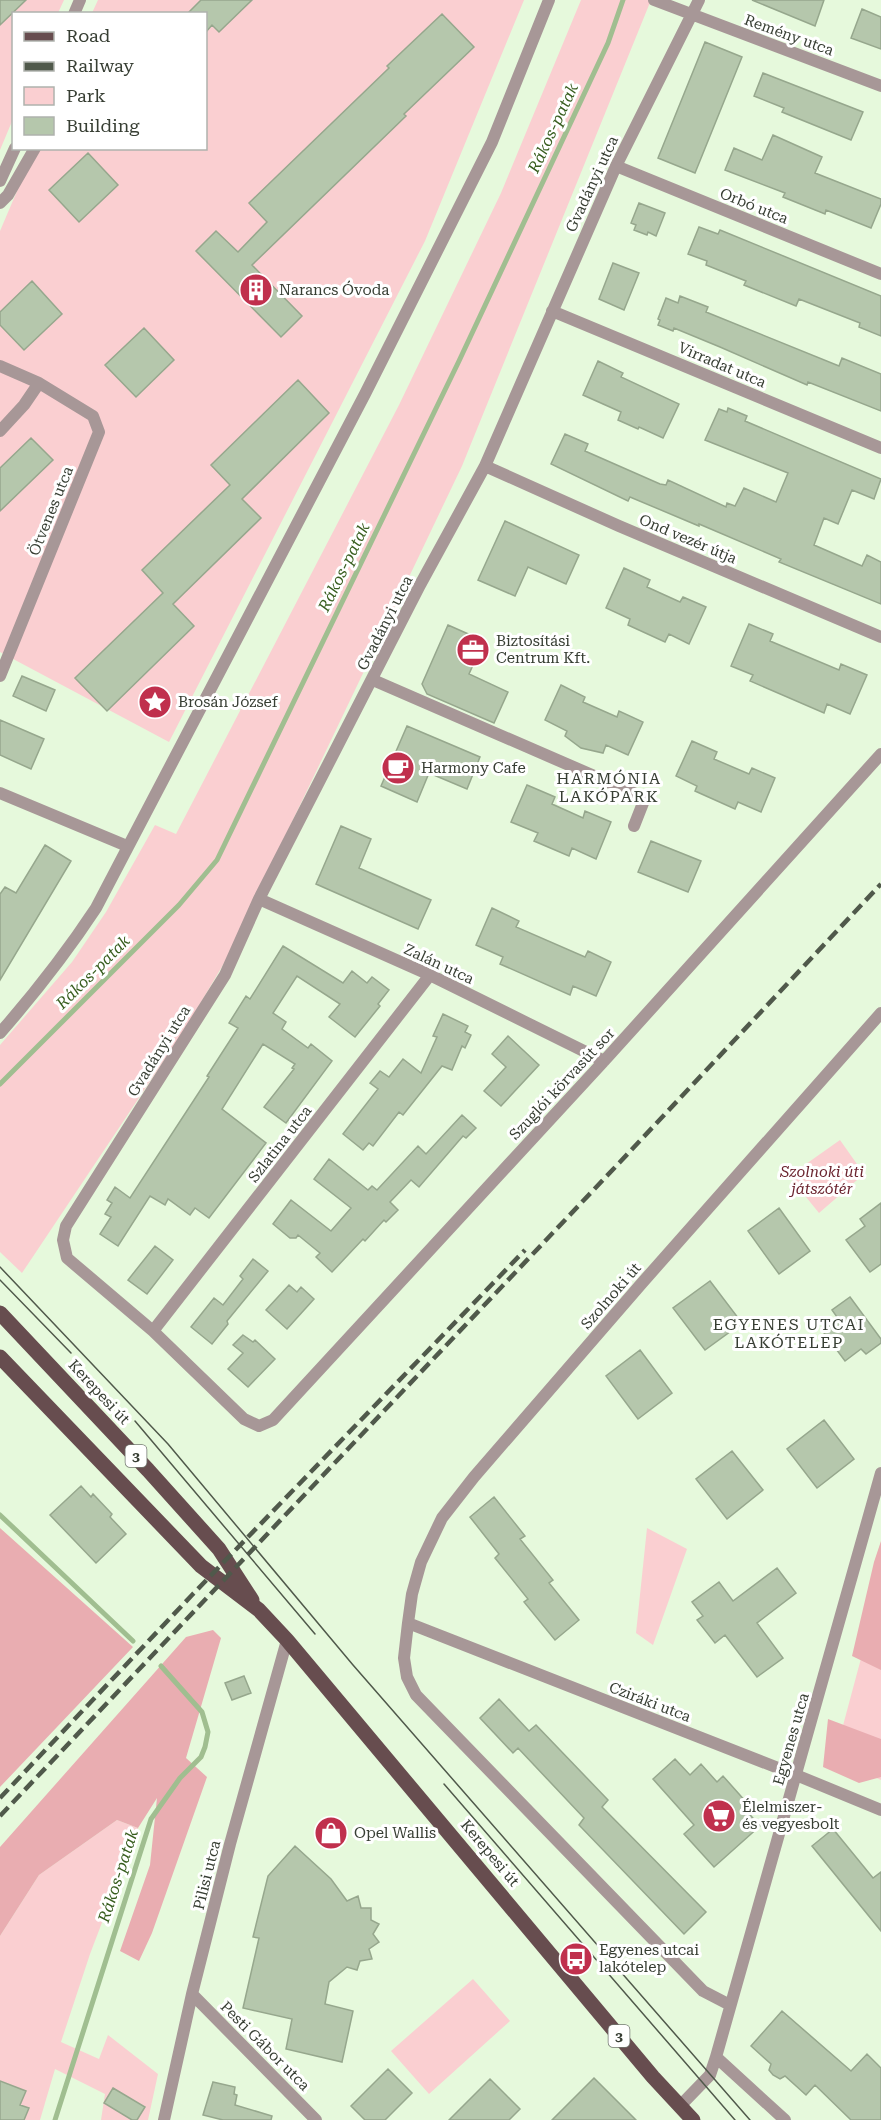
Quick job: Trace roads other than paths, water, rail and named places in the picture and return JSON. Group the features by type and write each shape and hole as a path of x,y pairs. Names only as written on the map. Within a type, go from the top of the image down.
{"main road":[{"name":"Kerepesi út","path":"0,1313 219,1549 258,1610"},
{"name":"Kerepesi út","path":"0,1357 201,1566 258,1610 287,1640 639,2059 693,2120"}],"street":[{"path":"0,1033 66,953 96,908 366,394 492,142 549,0"},
{"name":"Remény utca","path":"654,0 881,86"},
{"name":"Gvadányi utca","path":"153,1331 67,1258 63,1240 66,1226 225,975 259,898 420,585 485,466 616,166 699,0"},
{"path":"0,181 14,150"},
{"path":"0,203 8,195 34,150"},
{"name":"Orbó utca","path":"616,166 881,274"},
{"name":"Virradat utca","path":"552,311 881,448"},
{"name":"Ötvenes utca","path":"0,366 39,383 93,416 99,432 0,676"},
{"path":"0,431 24,405 39,383"},
{"name":"Ond vezér útja","path":"485,466 619,526 881,637"},
{"path":"373,680 645,798 634,826"},
{"name":"Szuglói körvasút sor","path":"153,1331 244,1419 259,1426 273,1420 604,1061 881,754"},
{"path":"0,793 127,846"},
{"name":"Zalán utca","path":"259,898 430,975 604,1061"},
{"name":"Szlatina utca","path":"153,1331 430,975"},
{"name":"Szolnoki út","path":"408,1623 412,1594 421,1562 442,1518 474,1477 634,1291 881,1013"},
{"name":"Egyenes utca","path":"680,2106 710,2075 716,2057 881,1473"},
{"path":"408,1623 404,1658 407,1677 416,1695 703,1991 730,2005"},
{"name":"Cziráki utca","path":"408,1623 796,1774 881,1810"},
{"name":"Pilisi utca","path":"164,2120 192,1994 230,1844 287,1640"},
{"name":"Pesti Gábor utca","path":"192,1994 316,2120"},
{"path":"716,2057 785,2120"}],"waterway":[{"name":"Rákos-patak","path":"0,1084 179,905 217,860 459,361 608,43 623,0"},
{"name":"Rákos-patak","path":"0,1515 133,1641"},
{"name":"Rákos-patak","path":"55,2120 151,1819 180,1778 201,1757 205,1747 208,1732 202,1712 161,1666"}],"tram line":[{"path":"0,1267 168,1444 353,1665 750,2120"},
{"path":"0,1280 71,1353"},
{"path":"135,1421 315,1634"},
{"path":"444,1784 735,2120"}],"railway":[{"path":"0,1816 881,884"},
{"path":"0,1798 525,1250"}],"place":[{"name":"Narancs Óvoda","path":"256,290"},
{"name":"Biztosítási Centrum Kft.","path":"473,650"},
{"name":"Brosán József","path":"155,702"},
{"name":"Harmony Cafe","path":"398,768"},
{"name":"Élelmiszer- és vegyesbolt","path":"719,1816"},
{"name":"Opel Wallis","path":"331,1833"},
{"name":"Egyenes utcai lakótelep","path":"576,1959"}],"district":[{"name":"HARMÓNIA LAKÓPARK","path":"609,787"},
{"name":"EGYENES UTCAI LAKÓTELEP","path":"789,1333"}],"park label":[{"name":"Szolnoki úti játszótér","path":"822,1180"}]}
